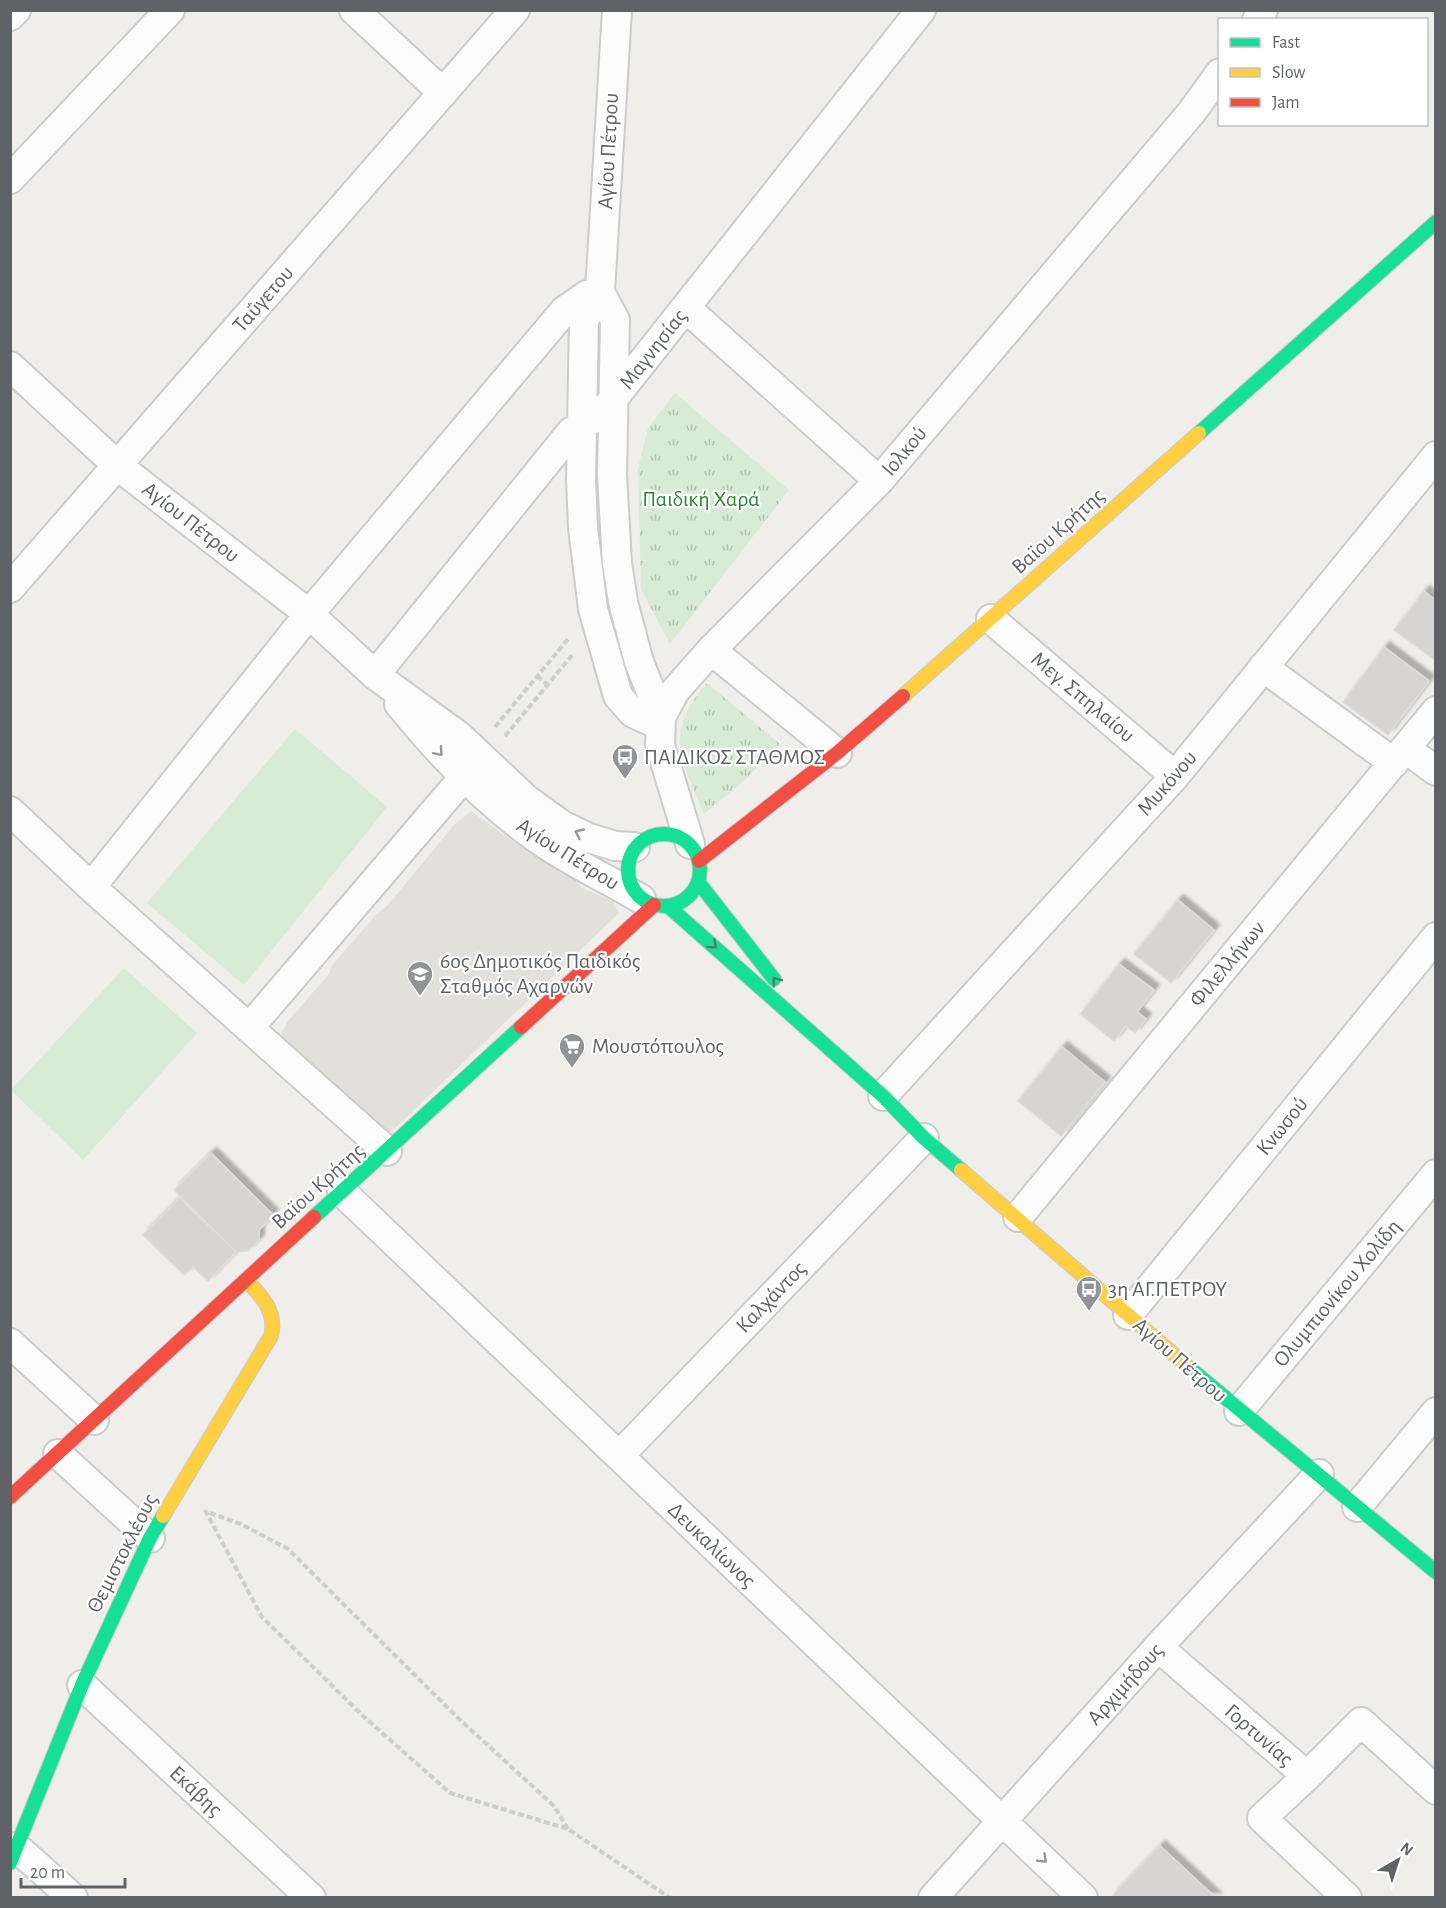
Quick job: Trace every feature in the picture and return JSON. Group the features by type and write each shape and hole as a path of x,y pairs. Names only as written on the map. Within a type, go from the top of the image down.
{"street":[{"path":"10,16 16,10"},
{"path":"10,179 170,10"},
{"path":"354,10 443,93"},
{"name":"Ταΰγετου","path":"10,588 515,10"},
{"name":"Αγίου Πέτρου","path":"600,292 617,10"},
{"name":"Μαγνησίας","path":"375,675 571,432 602,413 612,401 921,10"},
{"name":"Ιολκού","path":"660,721 675,691 711,650 879,481 1191,113 1218,76"},
{"name":"Βαϊου Κρήτης","path":"694,852 837,753 991,620 1436,222"},
{"path":"600,292 615,320 612,401 612,524 618,573 639,662 660,721 660,745 694,852 699,883 687,898 669,906 648,902 632,888 628,874 629,860 635,847 647,838 661,834 677,836 694,852"},
{"path":"600,292 584,320 583,528 595,617 618,696 633,712 660,721"},
{"path":"91,887 309,614 564,311 581,298 600,292"},
{"path":"686,308 879,481"},
{"name":"Αγίου Πέτρου","path":"10,366 118,466 309,614 475,762 562,825 615,846 635,847"},
{"name":"Μυκόνου","path":"883,1096 1175,776 1436,456"},
{"name":"Μεγ. Σπηλαίου","path":"991,620 1175,776"},
{"path":"711,650 837,753"},
{"path":"1263,667 1400,755 1436,771"},
{"name":"Φιλελλήνων","path":"1018,1217 1436,711"},
{"path":"249,1028 475,762"},
{"name":"Αγίου Πέτρου","path":"475,762 546,844 648,902"},
{"path":"10,811 91,887 387,1151"},
{"name":"Αγίου Πέτρου","path":"699,883 825,1044"},
{"name":"Βαϊου Κρήτης","path":"10,1497 387,1151 648,902"},
{"name":"Αγίου Πέτρου","path":"669,906 883,1096 924,1138 1018,1217 1239,1411 1319,1474 1436,1572"},
{"name":"Κνωσού","path":"1128,1315 1436,937"},
{"name":"Καλχάντος","path":"618,1456 924,1138"},
{"name":"Ολυμπιονίκου Χολίδη","path":"1239,1411 1436,1174"},
{"name":"Δευκαλίωνος","path":"342,1192 1083,1898"},
{"name":"Θεμιστοκλέους","path":"13,1855 82,1685 150,1538 266,1346 275,1326 267,1304 246,1280"},
{"path":"10,1343 94,1420"},
{"path":"1357,1507 1436,1412"},
{"path":"58,1454 150,1538"},
{"name":"Αρχιμήδους","path":"933,1898 1158,1647 1319,1474"},
{"name":"Γορτυνίας","path":"1158,1647 1307,1776 1262,1818 1347,1898"},
{"name":"Εκάβης","path":"82,1685 311,1898"},
{"path":"1307,1776 1361,1722 1436,1790"},
{"path":"13,1855 73,1898"}],"path":[{"path":"475,762 537,676 595,617"},
{"path":"475,762 548,684 595,617"},
{"path":"537,676 548,684"},
{"path":"179,1488 209,1513 241,1524 288,1549 457,1717 554,1806 568,1829"},
{"path":"209,1513 262,1617 389,1739 450,1793 568,1829 670,1898"}],"shaded area":[{"name":"6ος Δημοτικός Παιδικός Σταθμός Αχαρνών","path":"471,811 532,855 559,868 560,874 574,878 582,888 614,902 619,913 386,1137 275,1045 288,1021 329,974 332,965 376,915 388,905 453,826"}],"green space":[{"name":"Παιδική Χαρά","path":"675,393 789,490 670,644 641,589 638,468 648,428"},
{"path":"707,683 780,744 745,780 704,814 683,761 680,747 685,717 693,701"},
{"path":"295,729 387,807 244,985 147,903"},
{"path":"124,968 197,1033 83,1160 11,1090"}],"building":[{"path":"1424,591 1436,601 1436,661 1394,630"},
{"path":"1384,647 1429,681 1388,735 1343,702"},
{"path":"1178,900 1214,930 1171,983 1134,954"},
{"path":"1119,964 1154,990 1137,1012 1146,1019 1135,1033 1126,1026 1114,1041 1080,1014"},
{"path":"1062,1047 1105,1082 1061,1136 1018,1101"},
{"path":"211,1153 273,1215 259,1230 259,1240 248,1251 236,1252 174,1190"},
{"path":"180,1198 236,1252 208,1281 193,1267 184,1275 143,1235"},
{"path":"1160,1846 1216,1898 1116,1898 1113,1895"}],"traffic: fast":[{"path":"1199,433 1436,222"},
{"path":"671,834 690,844 698,856 700,870 698,884 690,896 678,904 657,906 638,896 630,884 628,863 638,844 650,836 671,834"},
{"path":"699,883 774,979"},
{"path":"669,907 883,1096 924,1138 961,1170"},
{"path":"314,1217 521,1027"},
{"path":"1187,1366 1436,1572"},
{"path":"10,1863 82,1685 150,1538 163,1516"}],"traffic: slow":[{"path":"903,696 1199,433"},
{"path":"961,1170 1187,1366"},
{"path":"163,1516 271,1336 272,1319 267,1305 246,1280"}],"traffic: jam":[{"path":"699,861 837,753 903,696"},
{"path":"521,1027 654,905"},
{"path":"10,1497 314,1217"}],"place":[{"name":"ΠΑΙΔΙΚΟΣ ΣΤΑΘΜΟΣ","path":"625,780"},
{"name":"6ος Δημοτικός Παιδικός Σταθμός Αχαρνών","path":"420,997"},
{"name":"Μουστόπουλος","path":"572,1069"},
{"name":"3η ΑΓ.ΠΕΤΡΟΥ","path":"1089,1312"}]}
